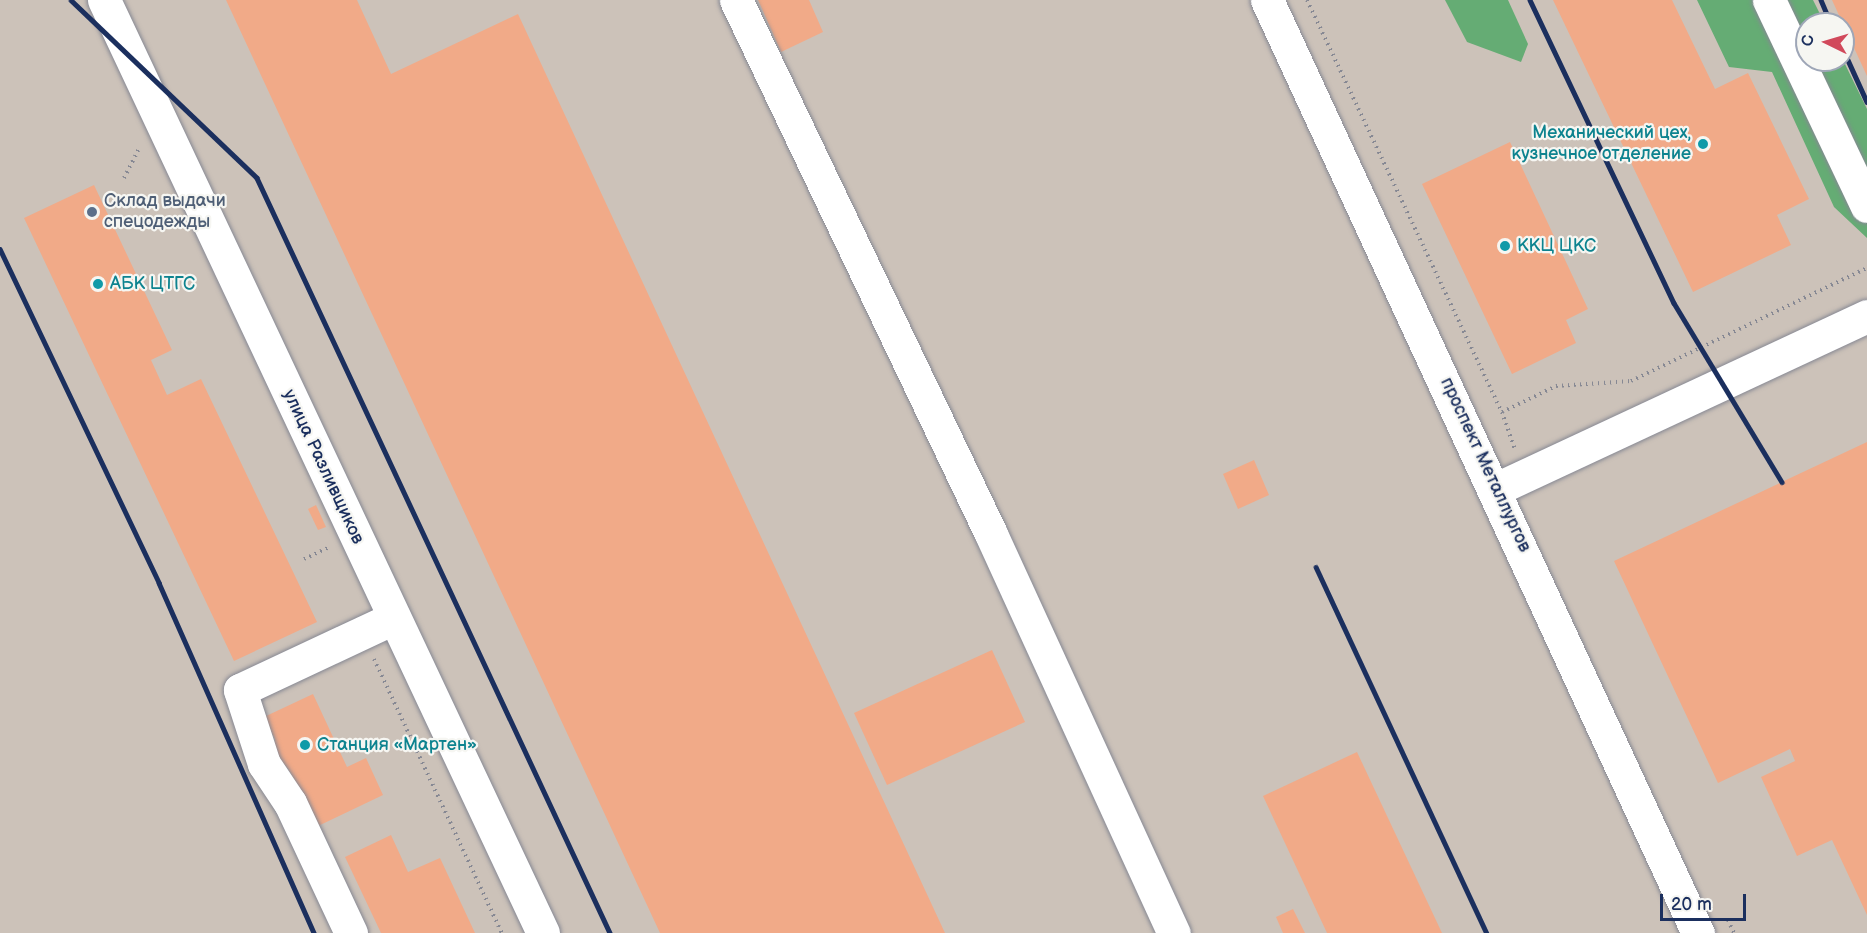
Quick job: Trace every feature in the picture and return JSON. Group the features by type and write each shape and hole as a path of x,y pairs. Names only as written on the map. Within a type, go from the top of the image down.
{"street":[{"name":"улица Разливщиков","path":"104,0 543,933"},
{"path":"736,0 991,534 1174,933"},
{"name":"проспект Металлургов","path":"1267,0 1496,489 1698,933"},
{"path":"1769,0 1867,206"},
{"path":"1496,489 1867,316"},
{"path":"351,933 290,802 264,764 240,690 394,618"}],"path":[{"path":"1502,412 1556,386 1631,381 1867,268"},
{"path":"362,633 502,933"}],"shaded area":[{"path":"0,0 1867,0 1867,933 0,933"}],"green space":[{"path":"1445,0 1508,0 1528,44 1521,62 1467,42"},
{"path":"1697,0 1813,0 1819,12 1795,12 1795,72 1849,72 1867,109 1867,238 1834,207 1772,72 1729,67"}],"building":[{"path":"226,0 357,0 391,74 518,14 945,933 660,933"},
{"path":"758,0 809,0 823,32 781,52"},
{"name":"Механический цех, кузнечное отделение","path":"1553,0 1672,0 1715,89 1748,73 1809,199 1777,215 1791,245 1693,292"},
{"path":"1832,0 1867,0 1867,76 1855,50 1855,12 1838,12"},
{"name":"ККЦ ЦКС","path":"1510,142 1588,309 1566,320 1576,343 1512,374 1422,184"},
{"path":"94,185 172,350 151,360 167,395 201,379 317,622 234,661 24,218"},
{"path":"1867,442 1867,915 1832,840 1797,856 1761,777 1795,761 1790,749 1718,783 1614,561"},
{"path":"1254,460 1269,495 1238,509 1223,474"},
{"path":"316,505 326,527 318,530 308,509"},
{"path":"992,650 1025,722 887,785 854,713"},
{"path":"313,694 347,767 366,758 383,795 316,827 289,770 273,751 275,739 264,717"},
{"path":"1357,752 1442,933 1327,933 1263,796"},
{"path":"391,835 408,872 440,858 475,933 381,933 345,857"},
{"path":"1293,909 1305,933 1283,933 1276,917"}],"railway":[{"path":"71,0 257,178 610,933"},
{"path":"1530,0 1674,303 1782,482"},
{"path":"1821,0 1826,12"},
{"path":"1853,72 1867,102"},
{"path":"0,249 159,583 314,933"},
{"path":"1316,567 1487,933"}],"place":[{"name":"Механический цех, кузнечное отделение","path":"1703,144"},
{"name":"Склад выдачи спецодежды","path":"92,212"},
{"name":"ККЦ ЦКС","path":"1505,246"},
{"name":"АБК ЦТГС","path":"98,284"},
{"name":"Станция «Мартен»","path":"305,745"}]}
